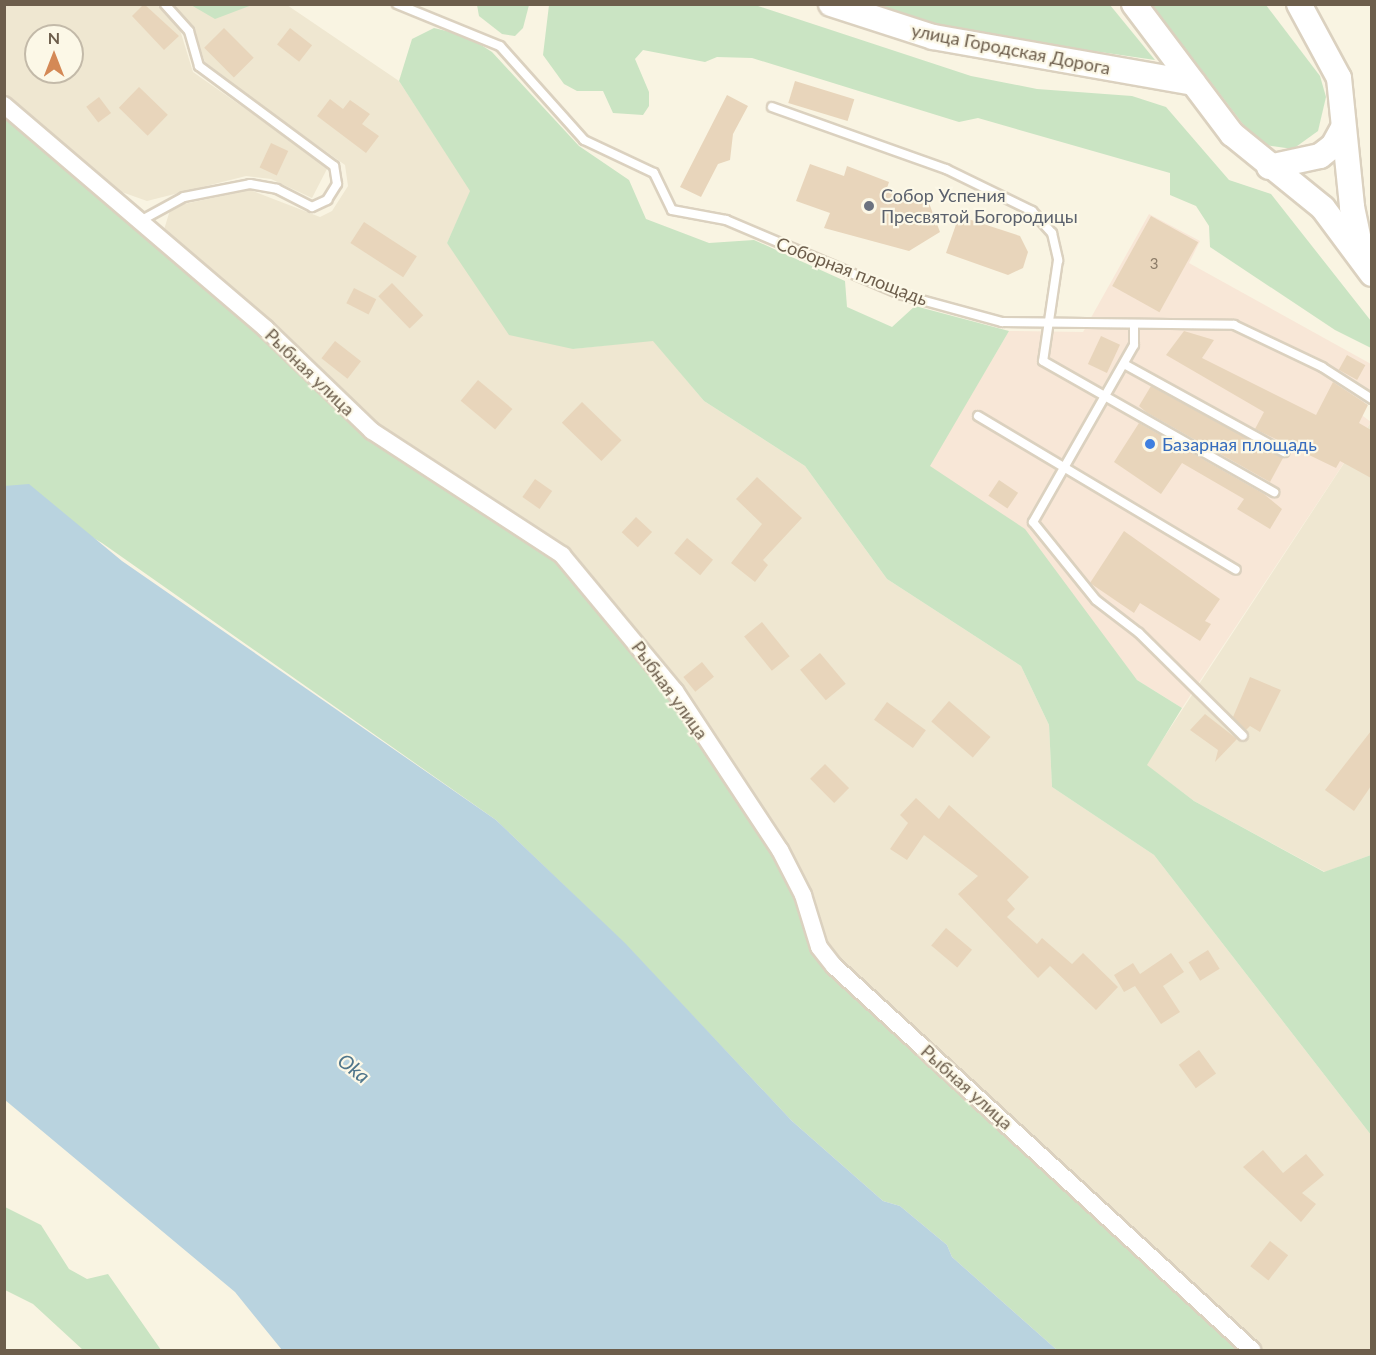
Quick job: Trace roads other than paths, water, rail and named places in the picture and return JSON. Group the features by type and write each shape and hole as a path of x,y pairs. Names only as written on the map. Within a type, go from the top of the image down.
{"main road":[{"name":"улица Городская Дорога","path":"831,4 933,37 1193,83"},
{"path":"1299,4 1339,78 1343,128 1368,268"},
{"path":"1134,6 1232,134 1269,167 1323,208 1368,268"},
{"path":"1269,167 1320,156 1333,146 1343,128"}],"street":[{"name":"Рыбная улица","path":"4,105 266,329 372,431 562,555 675,691 793,873 819,947 834,966 1252,1350"}],"lane":[{"path":"140,221 184,197 250,184 277,189 312,207 327,200 337,184 334,166 200,66 189,31 165,4"},
{"name":"Соборная площадь","path":"397,4 500,46 584,140 654,173 672,210 726,220 903,295 1002,322 1234,325 1322,367 1371,399"},
{"path":"772,107 946,169 1032,211 1052,233 1058,260 1043,361 1274,492"},
{"path":"1134,324 1134,345 1067,468 1033,522 1096,600 1139,633 1243,736"},
{"path":"1124,364 1284,452"},
{"path":"978,416 1236,570"}],"water":[{"name":"Oka","path":"29,484 122,561 496,820 625,943 792,1121 883,1201 900,1206 947,1245 952,1257 1057,1350 282,1350 235,1292 5,1100 4,486"}],"place":[{"name":"Собор Успения Пресвятой Богородицы","path":"869,206"},
{"name":"Базарная площадь","path":"1150,444"}]}
